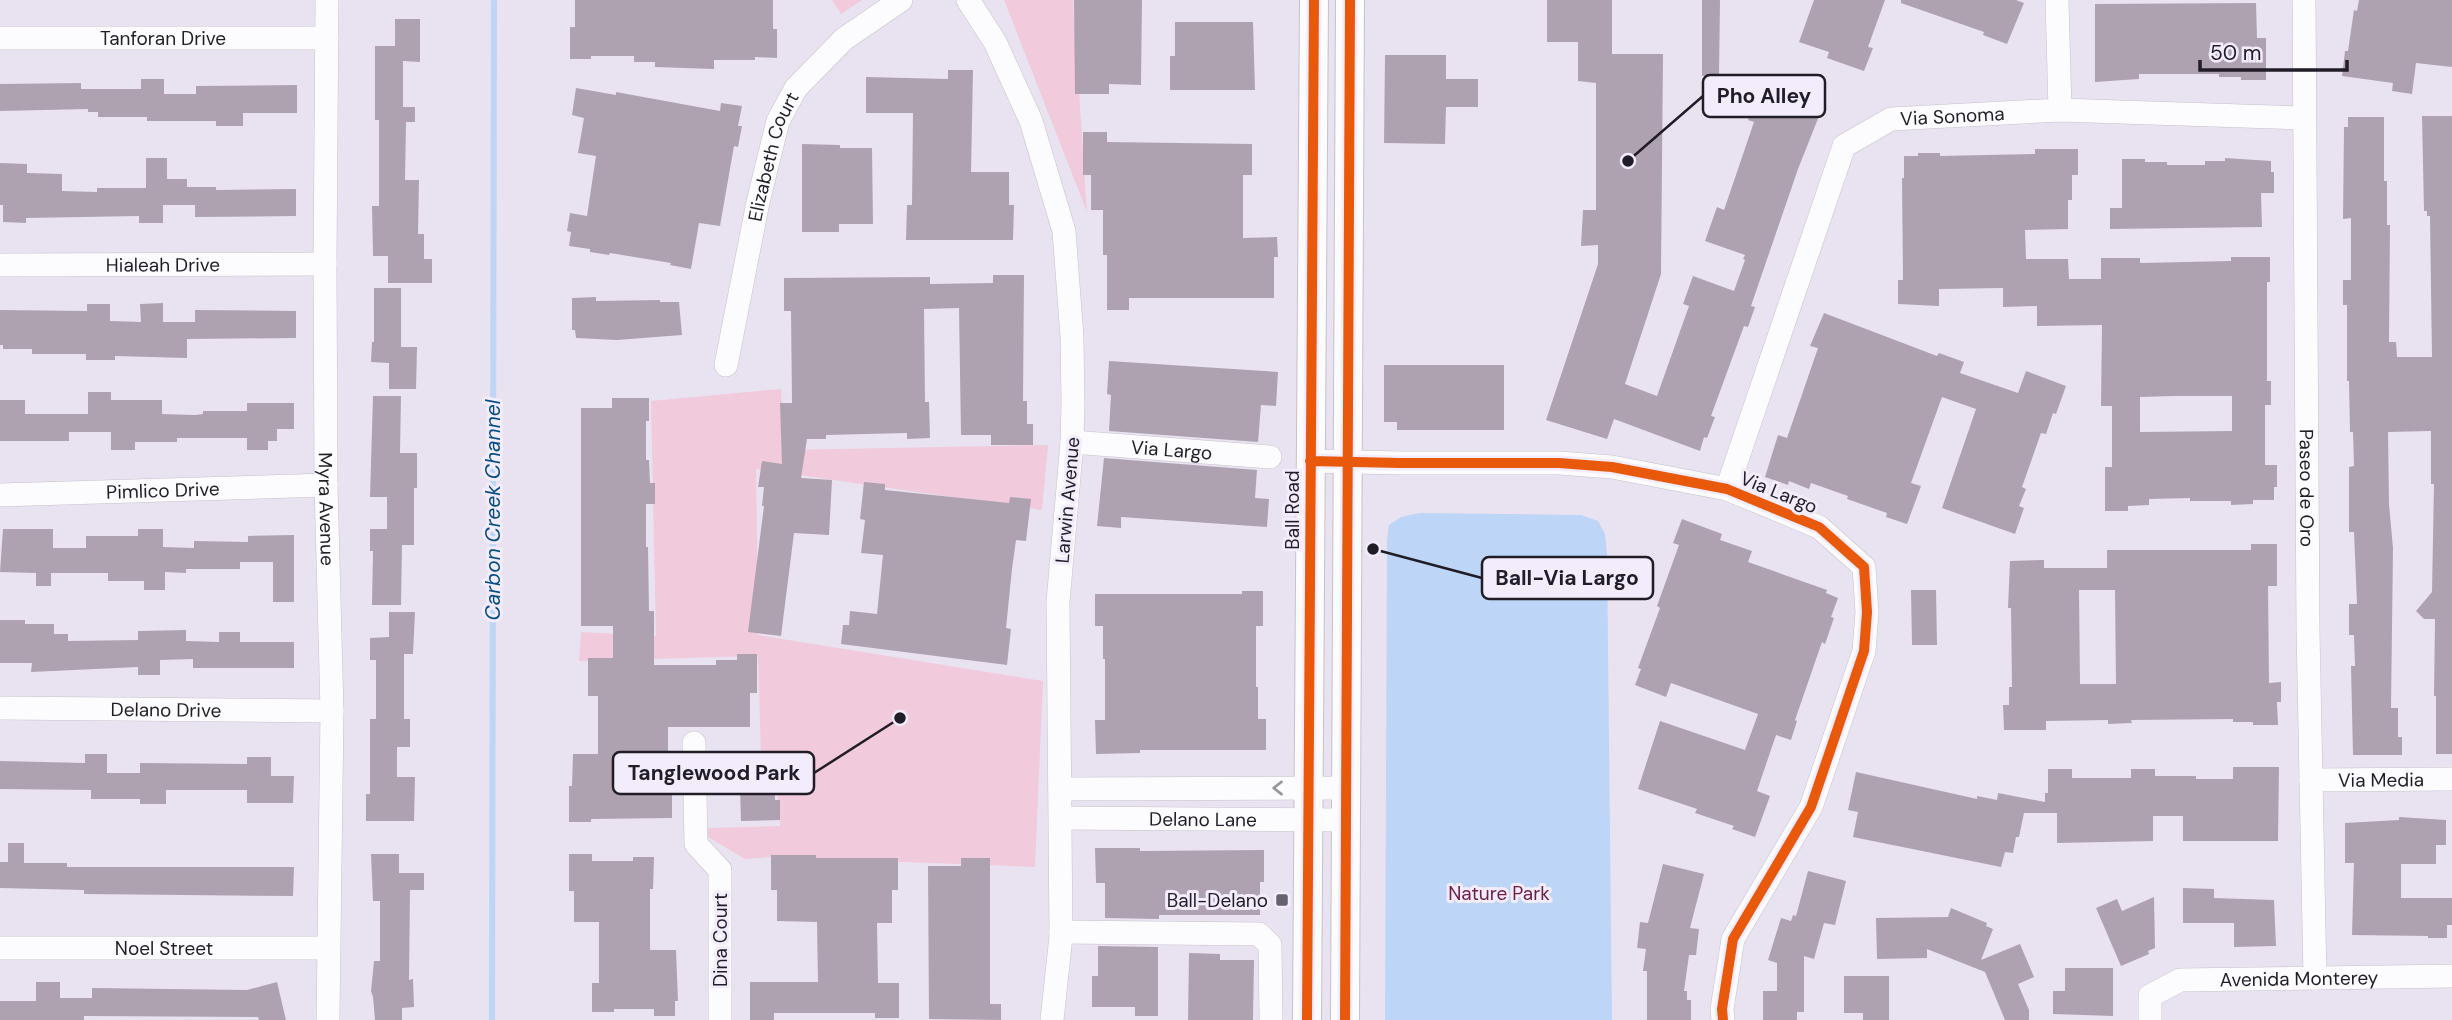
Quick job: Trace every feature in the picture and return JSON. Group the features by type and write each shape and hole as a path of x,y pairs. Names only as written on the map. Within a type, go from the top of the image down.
{"main road":[{"name":"Ball Road","path":"1307,1020 1314,0"},
{"path":"1345,1020 1350,0"}],"street":[{"name":"Myra Avenue","path":"327,0 325,264 332,710 328,1020"},
{"name":"Elizabeth Court","path":"726,365 758,202 778,121 796,88 844,39 901,0"},
{"name":"Larwin Avenue","path":"968,0 995,42 1031,121 1064,231 1072,337 1072,442 1058,602 1061,932 1052,1020"},
{"path":"2057,0 2060,110"},
{"name":"Paseo de Oro","path":"2304,0 2303,118 2315,978"},
{"name":"Tanforan Drive","path":"0,38 327,38"},
{"name":"Via Sonoma","path":"1727,489 1844,146 1891,119 2060,110 2303,118"},
{"name":"Hialeah Drive","path":"0,265 325,264"},
{"name":"Via Largo","path":"1072,442 1270,457"},
{"name":"Via Largo","path":"1310,461 1559,463 1612,467 1727,489 1819,527 1864,567 1867,612 1864,651 1811,807 1733,939 1722,1009 1723,1020"},
{"name":"Pimlico Drive","path":"0,495 327,485"},
{"name":"Delano Drive","path":"0,708 332,710"},
{"name":"Dina Court","path":"694,743 696,844 720,870 720,1020"},
{"name":"Via Media","path":"2311,780 2452,779"},
{"name":"Delano Lane","path":"1060,789 1346,788"},
{"name":"Delano Lane","path":"1060,818 1346,820"},
{"path":"1061,932 1259,934 1270,945 1272,1020"},
{"name":"Noel Street","path":"0,948 328,948"},
{"name":"Avenida Monterey","path":"2150,1020 2150,996 2180,980 2452,976"}],"shaded area":[{"path":"832,0 862,0 841,14"},
{"path":"1004,0 1073,0 1087,212"},
{"path":"781,389 785,450 1048,445 1042,510 756,469 758,635 1043,681 1035,867 773,857 745,859 708,837 708,828 780,826 774,756 761,755 758,656 579,661 581,632 656,636 651,401"}],"water":[{"name":"Nature Park","path":"1419,513 1581,515 1598,521 1605,534 1612,1020 1385,1020 1387,540 1389,525 1401,517"}],"building":[{"path":"575,0 773,0 777,58 714,60 714,69 655,67 655,62 634,62 634,56 570,59 570,27 575,27"},
{"path":"1074,0 1142,0 1141,85 1109,84 1109,94 1075,94"},
{"path":"1547,0 1612,0 1612,54 1663,54 1661,274 1625,384 1657,396 1689,306 1683,304 1693,276 1734,291 1745,255 1705,241 1717,207 1724,210 1754,122 1748,120 1761,86 1799,101 1800,97 1823,106 1798,169 1751,306 1755,307 1748,327 1744,326 1711,416 1715,417 1700,451 1614,419 1607,439 1546,420 1598,264 1598,245 1581,246 1583,210 1596,210 1596,83 1578,81 1578,42 1547,42"},
{"path":"1702,0 1720,0 1719,76 1702,76"},
{"path":"1814,0 1885,0 1868,47 1873,48 1864,71 1827,58 1829,52 1799,42"},
{"path":"1901,0 2016,0 2024,3 2007,44 1983,35 1984,32 1901,3"},
{"path":"2359,0 2452,0 2452,67 2416,63 2412,94 2392,91 2393,83 2342,76 2354,10 2357,11"},
{"path":"2256,3 2257,38 2266,38 2266,80 2241,80 2241,77 2219,77 2219,74 2139,74 2139,79 2095,82 2095,4"},
{"path":"395,19 420,19 420,62 403,61 403,107 415,107 415,122 406,122 405,180 419,180 418,234 424,234 424,259 432,259 432,283 388,283 388,256 373,256 372,206 379,206 379,120 375,120 375,46 395,46"},
{"path":"1175,22 1253,22 1255,90 1170,90 1170,56 1175,56"},
{"path":"1385,55 1446,55 1446,79 1478,79 1478,107 1446,107 1445,144 1384,143"},
{"path":"948,70 973,70 971,172 1009,172 1009,205 1014,205 1013,240 906,240 907,205 912,205 913,113 866,113 866,77 948,79"},
{"path":"141,79 164,79 164,94 196,94 196,86 297,85 297,113 243,113 243,126 216,126 216,121 147,121 147,117 98,117 98,112 88,112 88,109 0,111 0,84 81,83 81,89 141,89"},
{"path":"576,88 616,95 616,92 720,111 721,103 742,106 738,126 742,126 738,147 734,146 720,226 699,223 691,269 670,265 671,263 590,252 590,249 569,246 571,232 567,231 570,213 587,216 596,156 578,153 584,118 572,115"},
{"path":"2422,116 2452,116 2452,754 2436,754 2435,619 2424,619 2416,611 2432,592 2434,484 2431,484 2431,431 2388,432 2389,504 2393,548 2391,708 2398,708 2398,737 2402,737 2402,755 2353,755 2351,666 2355,666 2354,635 2349,635 2349,604 2357,604 2354,532 2349,532 2349,467 2354,466 2347,381 2347,305 2343,305 2343,280 2351,280 2351,218 2343,219 2344,127 2348,127 2348,117 2384,117 2384,181 2387,181 2387,225 2390,225 2389,342 2396,342 2397,357 2432,357 2430,216 2424,211"},
{"path":"1083,132 1107,132 1107,142 1252,144 1252,175 1243,175 1243,238 1277,237 1274,298 1129,298 1129,310 1107,310 1107,255 1103,255 1103,210 1091,210 1091,175 1083,175"},
{"path":"802,144 872,148 873,224 839,224 839,232 802,232"},
{"path":"2035,149 2078,149 2078,175 2072,175 2072,200 2068,200 2068,229 2025,230 2026,259 2068,259 2069,279 2101,279 2101,258 2140,258 2140,263 2231,261 2231,257 2270,257 2270,282 2267,282 2267,381 2271,381 2271,405 2265,405 2265,465 2277,465 2274,500 2253,500 2253,504 2231,505 2231,501 2190,501 2190,498 2149,499 2149,505 2128,506 2128,511 2105,511 2105,467 2112,467 2112,406 2101,406 2102,325 2037,326 2037,306 2003,307 2003,288 1939,289 1939,306 1898,304 1898,280 1903,280 1904,156 1918,156 1918,153 1940,153 1940,156 2035,154","holes":["2232,396 2232,431 2140,432 2140,397"]},
{"path":"146,158 167,158 167,179 187,179 187,187 216,187 216,190 296,189 296,216 195,217 195,205 163,205 163,223 139,223 139,216 26,218 26,223 3,222 3,205 0,205 0,163 27,164 27,173 62,174 62,191 97,192 97,188 146,188"},
{"path":"2225,158 2271,161 2274,193 2261,193 2262,227 2110,229 2110,208 2122,208 2122,159 2145,159 2145,162 2167,162 2167,165 2205,165 2205,161 2225,161"},
{"path":"993,275 1024,275 1023,401 1027,401 1027,424 1033,424 1033,445 991,445 991,435 961,435 959,308 924,309 925,402 929,402 930,438 907,439 907,433 826,435 826,439 807,439 801,478 832,480 829,535 794,533 781,636 748,632 764,506 764,487 758,487 762,461 782,464 780,403 792,403 791,311 784,311 784,278 930,277 930,284 993,283"},
{"path":"374,288 401,288 401,347 417,347 416,389 389,389 389,363 371,362 374,342"},
{"path":"596,297 596,301 679,302 682,335 617,340 576,338 575,330 572,330 572,298"},
{"path":"163,303 163,322 195,322 195,310 296,311 296,338 187,339 187,358 115,356 115,360 86,360 86,354 32,354 32,349 3,349 3,345 0,345 0,310 87,311 87,304 110,304 110,321 141,322 140,304"},
{"path":"1824,313 1937,356 1939,353 1964,362 1960,373 2018,393 2026,371 2066,386 2046,434 2041,433 2022,487 2026,489 2019,506 2024,508 2015,534 1942,508 1976,409 1942,397 1911,483 1921,486 1907,524 1886,517 1887,513 1847,499 1848,496 1811,483 1809,489 1789,481 1788,485 1765,477 1778,435 1787,438 1818,348 1810,346"},
{"path":"1109,361 1278,372 1276,406 1261,405 1258,442 1109,431"},
{"path":"1384,365 1504,365 1504,430 1397,430 1397,422 1384,422"},
{"path":"88,392 111,392 111,400 162,400 162,414 195,415 203,414 203,411 247,411 247,403 294,403 294,429 277,429 277,441 268,441 268,450 247,450 247,438 177,438 177,442 135,442 135,450 111,450 111,432 69,432 69,441 0,441 0,400 25,400 25,414 88,414"},
{"path":"373,396 401,396 400,453 417,453 414,545 402,545 401,605 372,605 373,551 370,551 370,529 387,529 387,497 370,497"},
{"path":"612,398 649,398 646,460 649,460 650,483 655,483 655,504 646,504 646,547 649,611 654,611 654,665 716,665 716,660 737,660 737,654 757,654 757,693 750,693 750,727 668,727 668,788 672,788 672,818 591,819 591,822 569,822 569,786 572,786 573,754 598,754 598,696 588,696 588,658 613,658 613,626 581,626 581,408 612,408"},
{"path":"1104,458 1257,470 1255,498 1269,499 1267,527 1121,517 1121,528 1097,526"},
{"path":"864,482 885,484 885,490 1009,503 1010,497 1031,499 1026,541 1016,540 1006,628 1011,629 1007,665 841,644 843,625 849,625 850,611 877,614 883,555 861,553 865,520 860,519"},
{"path":"1682,519 1722,534 1720,540 1752,551 1748,562 1827,590 1826,593 1838,598 1825,644 1822,642 1795,720 1797,721 1791,740 1776,735 1757,791 1770,796 1755,837 1732,829 1734,826 1695,813 1697,809 1638,789 1660,721 1745,750 1758,714 1671,683 1666,697 1635,685 1641,669 1638,668 1660,608 1657,606 1679,545 1673,543"},
{"path":"3,529 53,529 53,548 86,548 86,536 138,536 138,529 163,529 163,547 194,548 194,541 248,542 248,536 294,535 294,602 273,602 273,562 240,562 240,569 186,569 186,573 165,572 165,590 144,590 144,581 108,581 108,573 51,573 51,586 36,586 36,573 0,572"},
{"path":"2251,544 2277,544 2277,586 2268,586 2269,683 2281,682 2281,702 2277,702 2278,725 2253,725 2253,722 2233,722 2233,719 2131,720 2132,723 2108,724 2108,720 2046,721 2046,730 2004,730 2003,705 2009,705 2009,687 2012,687 2011,608 2008,608 2010,561 2044,560 2044,568 2107,568 2107,550 2251,550","holes":["2079,590 2115,590 2116,684 2080,684"]},
{"path":"1911,590 1936,590 1937,645 1912,645"},
{"path":"1242,591 1263,591 1263,626 1256,626 1256,687 1258,719 1266,719 1266,750 1140,750 1140,753 1096,754 1095,720 1105,720 1105,659 1103,626 1095,626 1095,594 1242,594"},
{"path":"389,612 415,612 413,654 404,654 404,719 410,719 410,747 397,747 397,777 415,777 414,821 366,821 366,794 370,794 370,719 376,719 376,660 370,660 370,638 389,637"},
{"path":"0,620 25,620 25,624 54,624 54,634 68,634 68,641 138,640 138,631 186,630 186,641 219,642 219,632 240,632 240,642 294,642 294,668 193,668 193,659 160,660 160,675 138,675 138,667 31,672 32,663 0,663"},
{"path":"85,754 107,754 107,773 140,773 140,763 247,764 247,757 271,757 271,776 294,776 293,803 247,803 247,790 166,790 166,804 140,804 140,799 91,799 91,790 0,789 0,761 85,763"},
{"path":"774,755 775,800 780,800 780,820 741,821 739,756"},
{"path":"2233,767 2279,767 2278,841 2183,841 2183,816 2153,816 2153,841 2057,843 2057,813 2024,813 2013,853 2005,852 2001,867 1853,837 1858,812 1848,810 1856,772 1977,799 1977,796 1997,800 1998,793 2045,802 2045,793 2048,793 2048,769 2072,769 2072,778 2131,778 2131,769 2155,769 2155,776 2233,779"},
{"path":"2399,817 2446,820 2446,845 2436,845 2436,864 2401,864 2401,898 2452,898 2452,925 2447,925 2447,938 2352,935 2354,863 2345,863 2345,823 2399,820"},
{"path":"8,843 24,843 24,863 67,863 67,867 294,867 293,896 84,894 84,890 0,888 0,862 8,862"},
{"path":"1095,848 1140,848 1140,851 1264,850 1260,915 1105,918 1105,883 1096,883"},
{"path":"371,854 399,854 399,873 424,873 424,890 410,890 409,980 413,979 414,1007 402,1008 402,1020 375,1020 371,991 374,961 380,961 380,901 373,901"},
{"path":"569,854 592,854 592,861 633,861 633,857 654,857 653,889 650,889 650,950 676,950 678,1001 675,1001 675,1016 654,1016 654,1009 592,1012 592,983 599,983 599,922 574,922 574,891 569,891"},
{"path":"771,855 898,858 898,890 892,890 892,923 877,923 878,983 899,983 899,1018 875,1018 875,1013 774,1013 774,1020 750,1020 750,982 818,982 817,922 777,921 777,890 771,890"},
{"path":"961,858 990,858 990,1004 1001,1004 1001,1020 929,1019 928,866 961,866"},
{"path":"1663,864 1704,874 1690,928 1699,929 1696,955 1689,955 1684,991 1687,991 1687,1000 1691,1000 1691,1020 1647,1020 1647,971 1643,971 1646,949 1637,948 1640,922 1648,923"},
{"path":"1808,871 1846,881 1835,925 1824,923 1814,959 1804,956 1804,1012 1797,1012 1797,1020 1763,1020 1763,991 1777,991 1777,963 1768,960 1781,918 1791,921 1793,915 1796,916"},
{"path":"2183,888 2214,889 2214,898 2274,900 2276,946 2234,947 2234,923 2183,923"},
{"path":"2154,897 2155,948 2148,951 2149,954 2121,966 2096,908 2117,899 2122,911"},
{"path":"1951,908 1987,923 1986,926 1993,929 1981,960 2020,944 2034,977 2018,984 2029,1010 2029,1020 2005,1020 1985,972 1927,949 1927,958 1877,959 1876,918 1948,917"},
{"path":"1098,946 1158,947 1158,1016 1135,1016 1135,1007 1092,1007 1092,976 1098,976"},
{"path":"1189,953 1220,954 1220,960 1254,960 1253,1020 1188,1020"},
{"path":"2065,968 2113,968 2113,1016 2053,1014 2053,991 2065,991"},
{"path":"1844,976 1889,976 1889,1020 1863,1020 1863,1013 1844,1013"},
{"path":"36,982 60,982 60,998 92,998 92,988 247,990 277,982 286,1020 259,1020 258,1017 84,1016 84,1020 0,1020 0,1001 36,1001"}],"waterway":[{"name":"Carbon Creek Channel","path":"492,1020 494,0"}],"cycle path":[{"path":"1307,1020 1314,0"},
{"path":"1345,1020 1350,0"},
{"path":"1310,461 1559,463 1612,467 1727,489 1819,527 1864,567 1867,612 1864,651 1811,807 1733,939 1722,1009 1723,1020"}],"place":[{"name":"Pho Alley","path":"1628,161"},
{"name":"Ball-Via Largo","path":"1373,549"},
{"name":"Tanglewood Park","path":"900,718"},
{"name":"Ball-Delano","path":"1282,900"}]}
